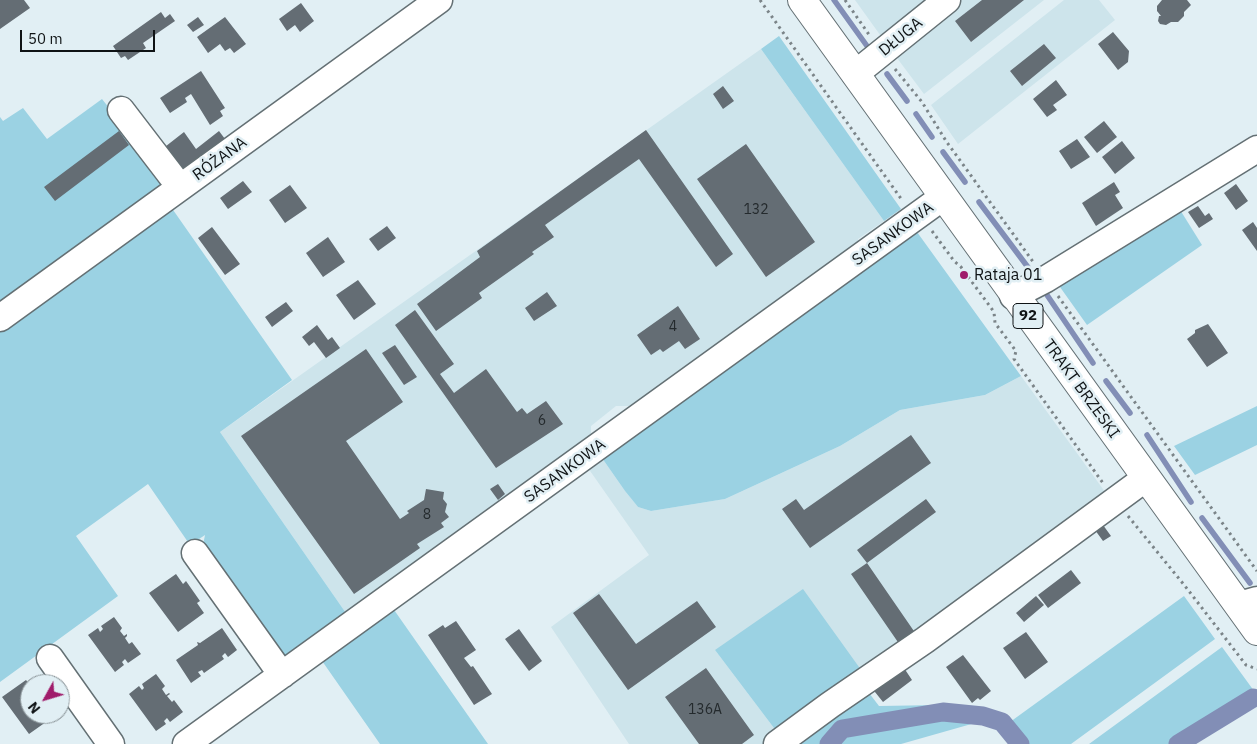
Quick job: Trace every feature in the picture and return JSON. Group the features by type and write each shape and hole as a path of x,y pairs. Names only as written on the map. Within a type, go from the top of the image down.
{"main road":[{"name":"TRAKT BRZESKI","path":"802,0 1146,478 1248,602 1257,631"}],"street":[{"name":"RÓŻANA","path":"0,318 439,0"},
{"name":"DŁUGA","path":"855,74 947,0"},
{"path":"121,110 180,187"},
{"path":"1014,296 1054,274 1257,148"},
{"name":"SASANKOWA","path":"186,744 943,198"},
{"path":"777,744 925,640 1146,478"},
{"path":"195,553 282,675"},
{"path":"50,658 111,744"}],"path":[{"path":"760,0 907,207 925,222 994,312 995,323 1016,351 1014,359 1116,500 1246,665 1257,669"}],"shaded area":[{"path":"855,0 932,0 883,39"},
{"path":"962,0 1044,0 924,94 894,54"},
{"path":"1064,0 1099,0 1115,20 958,144 931,105"},
{"path":"779,36 901,209 884,221 761,49"},
{"path":"761,49 884,221 858,239 859,250 642,406 616,406 591,426 591,444 509,503 498,501 477,516 474,528 348,616 220,432"},
{"path":"102,99 169,184 0,305 0,117 3,121 23,108 47,139"},
{"path":"1177,205 1202,245 1087,325 1055,280"},
{"path":"171,207 292,380 220,432 348,616 285,663 203,545 205,535 190,545 148,484 76,536 118,596 0,682 0,332"},
{"path":"917,232 1021,376 985,395 900,410 840,446 725,499 651,511 638,507 602,458"},
{"path":"1021,376 1108,496 864,674 715,650 780,736 769,744 629,744 551,627 649,555 588,468 602,458 638,507 651,511 725,499 840,446 900,410 985,395"},
{"path":"1257,406 1257,445 1195,475 1174,446"},
{"path":"803,589 864,674 780,736 715,650"},
{"path":"1184,596 1215,639 1071,744 1014,744 1001,728 982,721 901,744 791,744 866,689 879,706 940,705 1004,716 1010,722"},
{"path":"392,607 488,744 380,744 320,658"},
{"path":"1222,647 1257,695 1257,704 1192,744 1089,744"}],"building":[{"path":"0,0 24,0 30,8 0,29"},
{"path":"982,0 1024,0 971,42 955,21"},
{"path":"1162,0 1187,0 1191,5 1178,22 1171,22 1166,25 1160,24 1158,21 1159,16 1161,16 1157,11 1157,6"},
{"path":"301,3 314,21 300,32 295,25 287,31 279,19"},
{"path":"161,12 165,18 170,14 175,21 143,43 146,48 128,60 125,56 121,58 113,46"},
{"path":"198,17 204,25 193,32 187,25"},
{"path":"225,17 246,44 234,53 230,48 225,51 220,44 208,53 197,37"},
{"path":"1113,32 1129,51 1128,62 1118,70 1098,44"},
{"path":"1044,44 1056,58 1022,86 1010,71"},
{"path":"201,71 225,108 220,111 223,116 210,125 191,94 185,98 187,102 170,113 160,98"},
{"path":"1056,80 1067,95 1053,105 1057,110 1047,117 1033,99"},
{"path":"723,86 734,101 723,109 713,94"},
{"path":"1104,121 1117,137 1097,153 1084,137"},
{"path":"646,130 733,254 716,267 639,159 545,225 554,237 532,252 534,254 479,293 482,298 436,331 417,304 480,257 477,251"},
{"path":"119,131 129,145 55,201 44,187"},
{"path":"219,131 225,139 179,173 161,150 184,132 196,149"},
{"path":"1077,139 1090,157 1071,169 1059,151"},
{"path":"1122,141 1135,158 1115,174 1102,157"},
{"path":"746,144 815,242 766,277 697,179"},
{"path":"243,181 252,192 228,209 220,198"},
{"path":"1114,182 1120,192 1115,195 1123,208 1096,226 1082,203"},
{"path":"1236,184 1248,201 1236,210 1224,193"},
{"path":"290,185 307,208 285,223 269,200"},
{"path":"1198,206 1205,216 1209,213 1213,219 1199,228 1188,212"},
{"path":"1253,222 1257,228 1257,251 1242,230"},
{"path":"387,226 396,238 378,251 369,239"},
{"path":"212,227 240,264 225,275 198,238"},
{"path":"328,237 345,262 323,277 306,253"},
{"path":"358,280 376,304 354,320 336,295"},
{"path":"547,292 557,306 534,321 525,308"},
{"path":"286,302 293,311 272,327 265,317"},
{"path":"678,306 700,339 685,349 679,341 663,352 660,349 651,355 637,335"},
{"path":"415,310 454,364 440,374 454,393 486,369 517,412 522,408 527,414 546,401 563,424 496,468 395,325"},
{"path":"1208,324 1228,353 1207,367 1187,339 1195,333 1195,330"},
{"path":"317,325 328,340 332,337 340,348 326,358 314,342 309,346 302,337"},
{"path":"395,345 417,377 404,385 382,353"},
{"path":"366,349 403,402 346,441 400,519 409,513 407,511 424,500 426,489 444,492 443,499 447,504 445,512 449,517 441,523 444,527 417,544 420,548 354,594 241,436"},
{"path":"911,435 931,463 810,548 782,509 796,499 804,510"},
{"path":"498,484 505,494 498,500 490,489"},
{"path":"926,499 936,512 867,563 857,550"},
{"path":"1103,525 1111,536 1103,541 1095,530"},
{"path":"867,563 918,637 902,648 851,574"},
{"path":"1071,570 1081,583 1048,608 1038,595"},
{"path":"176,574 183,584 186,581 200,601 197,603 204,613 178,632 149,593"},
{"path":"599,594 636,644 697,601 716,627 628,690 573,613"},
{"path":"1036,596 1044,605 1024,622 1016,613"},
{"path":"114,617 122,628 120,631 124,636 127,634 125,638 129,644 132,642 141,654 128,663 125,659 122,662 124,665 115,672 88,635 98,628 100,632 103,629 101,626"},
{"path":"456,621 476,650 464,658 471,667 473,666 492,694 474,705 428,635 443,625 445,628"},
{"path":"222,628 237,650 228,657 225,653 222,656 224,659 204,673 202,670 198,672 201,676 191,683 176,660 198,645 197,642 200,643"},
{"path":"519,629 542,661 529,671 505,639"},
{"path":"1026,632 1048,662 1025,679 1003,648"},
{"path":"963,655 991,691 980,700 978,698 972,703 946,667"},
{"path":"902,665 912,680 883,702 871,687"},
{"path":"706,668 754,735 742,744 699,744 665,697"},
{"path":"156,674 165,686 162,689 166,695 170,694 167,696 172,702 174,700 183,712 170,722 167,718 164,721 166,724 156,731 129,694 139,686 142,690 144,688 142,684"},
{"path":"20,684 20,722 2,697"},
{"path":"22,724 43,724 29,734"}],"waterway":[{"path":"834,0 867,46"},
{"path":"887,74 907,101"},
{"path":"916,114 932,137"},
{"path":"943,152 965,182"},
{"path":"979,202 1030,270"},
{"path":"1047,295 1093,363"},
{"path":"1106,381 1130,413"},
{"path":"1147,435 1191,502"},
{"path":"1202,518 1250,583"},
{"path":"1178,744 1253,698"},
{"path":"829,744 842,729 943,712 983,716 1002,722 1020,744"}],"place":[{"name":"Rataja 01","path":"964,275"}]}
